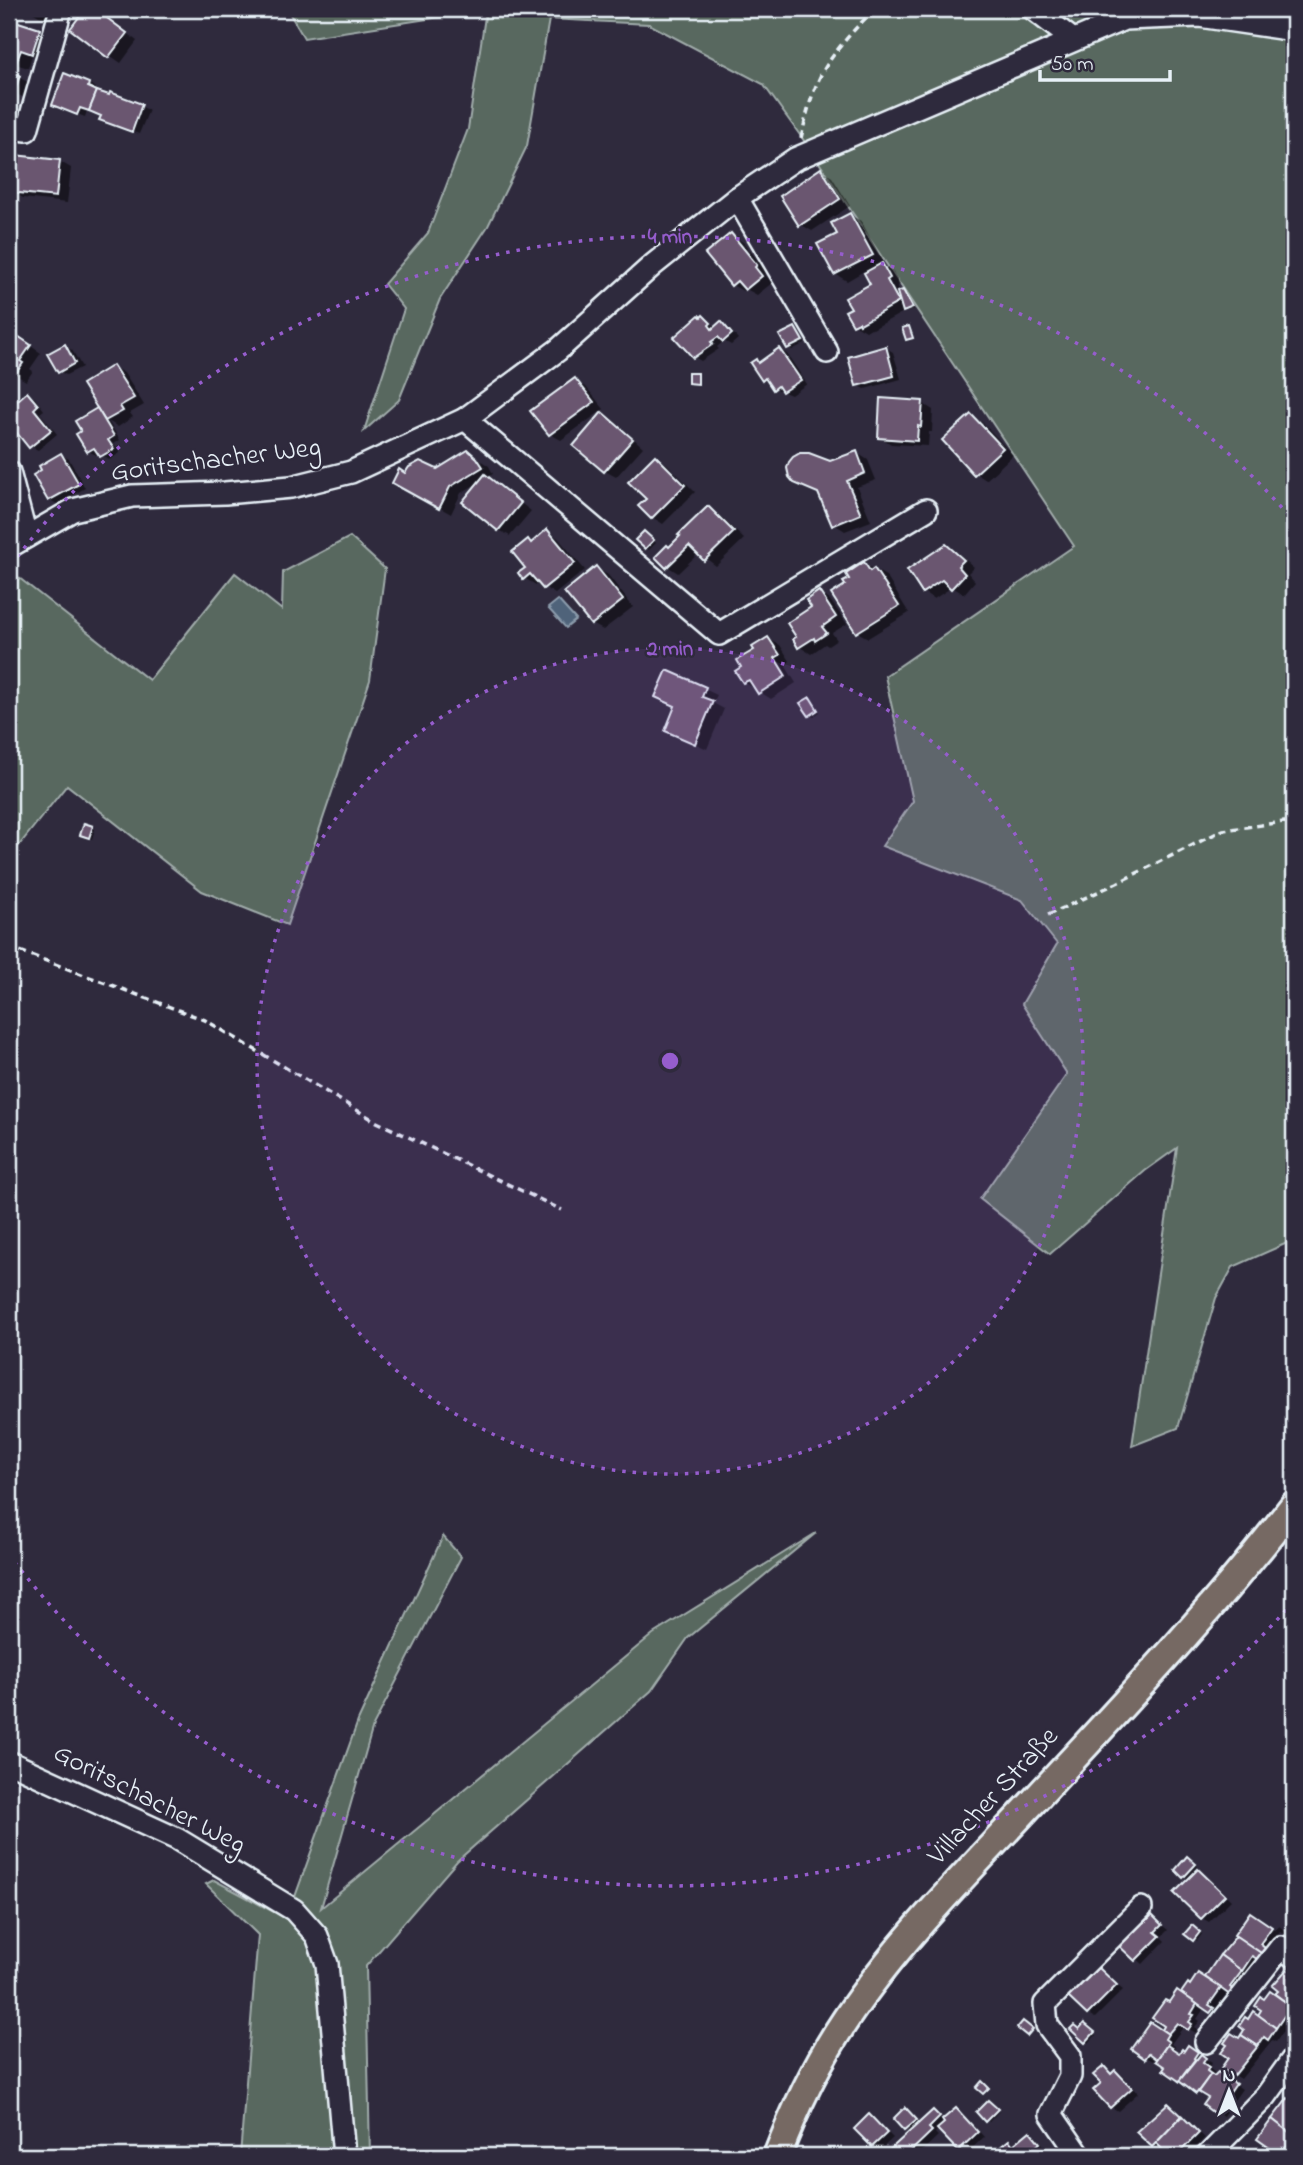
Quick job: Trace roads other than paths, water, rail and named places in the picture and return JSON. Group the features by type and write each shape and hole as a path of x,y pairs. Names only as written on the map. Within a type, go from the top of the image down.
{"main road":[{"name":"Villacher Straße","path":"777,2156 793,2113 845,2021 912,1932 1217,1600 1294,1505"}],"street":[{"path":"9,128 27,130 61,9"},
{"path":"1033,9 1073,40"},
{"name":"Goritschacher Weg","path":"18,542 73,510 132,496 225,493 291,487 351,472 465,419 558,350 653,265 737,198 795,159 1124,19 1199,16 1294,30"},
{"path":"737,198 827,352"},
{"path":"465,419 719,634 926,510"},
{"path":"9,472 18,542"},
{"name":"Goritschacher Weg","path":"9,1762 177,1839 294,1910 317,1936 327,1964 344,2156"},
{"path":"1080,2156 1052,2114 1070,2076 1070,2056 1046,2025 1045,2004 1141,1908"},
{"path":"1206,2042 1281,1947 1294,1957"},
{"path":"1207,2156 1266,2096 1294,2057"}],"water":[{"path":"558,600 576,620 566,628 548,608"}]}
